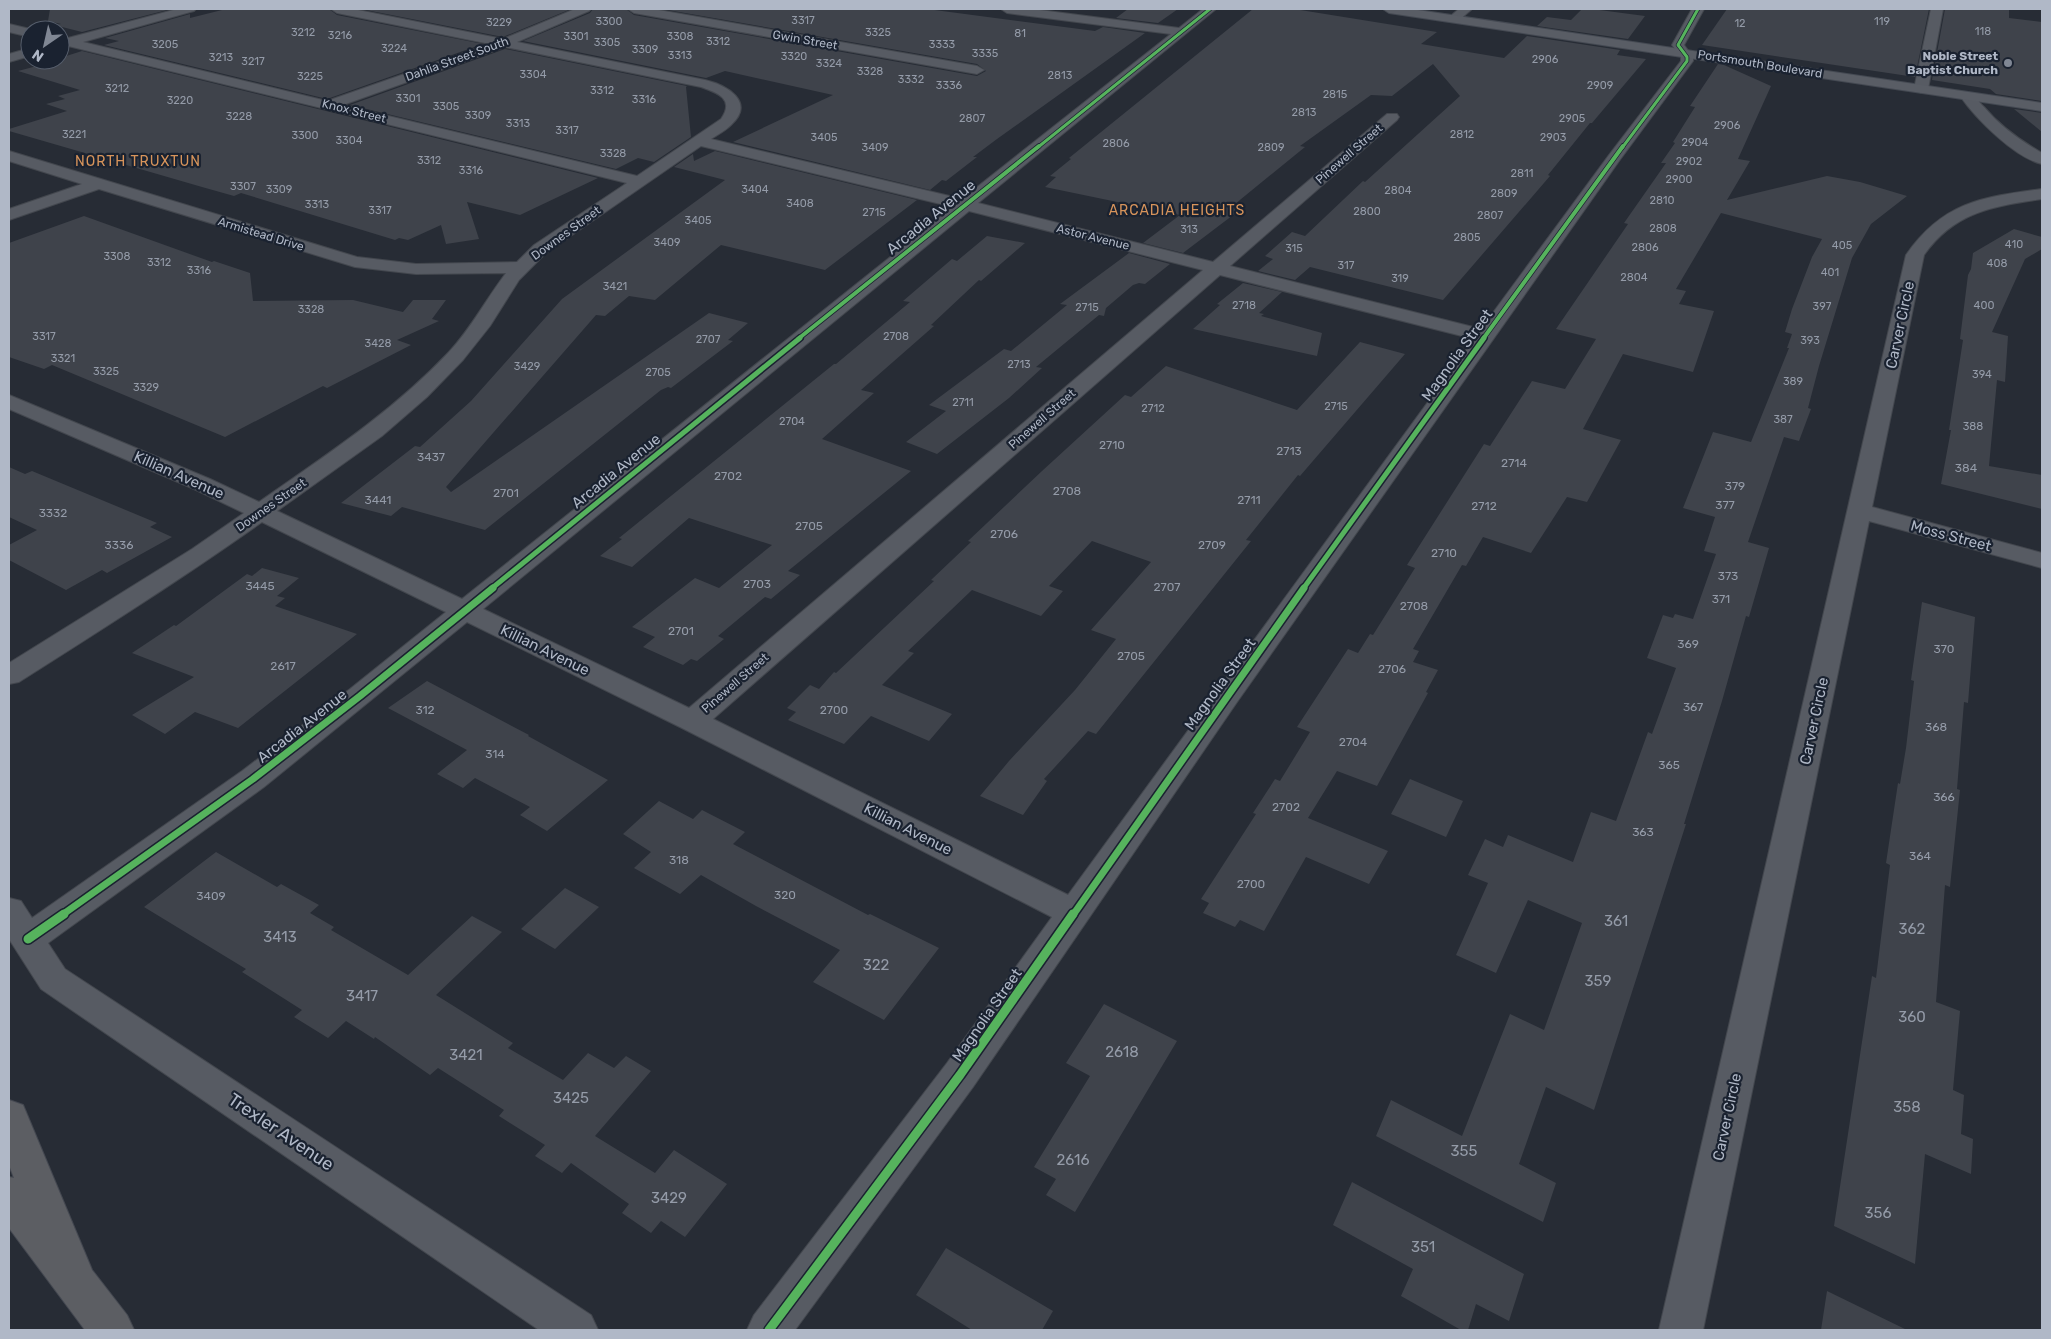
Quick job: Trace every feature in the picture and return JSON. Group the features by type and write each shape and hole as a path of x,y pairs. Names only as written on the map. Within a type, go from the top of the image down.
{"highway":[{"path":"9,1118 79,1289"},
{"path":"9,1196 112,1330"}],"main road":[{"name":"Portsmouth Boulevard","path":"1389,9 2042,107"}],"street":[{"path":"70,40 190,9"},
{"name":"Downes Street","path":"9,675 201,554 374,431 420,392 456,356 483,322 512,277 540,249 565,230 726,122 732,114 734,107 732,100 718,89 695,82 337,9"},
{"name":"Dahlia Street South","path":"328,105 504,42 585,9"},
{"name":"Gwin Street","path":"634,9 977,70"},
{"path":"1007,9 1182,32"},
{"name":"Arcadia Avenue","path":"18,925 253,780 1210,9"},
{"path":"1454,18 1466,9"},
{"path":"1682,53 1678,45 1698,9"},
{"path":"1921,89 1938,9"},
{"name":"Knox Street","path":"70,44 639,181"},
{"name":"Magnolia Street","path":"769,1330 960,1075 1222,703 1614,158 1687,61 1687,57 1682,53"},
{"path":"1967,96 1986,119 2002,133 2042,159"},
{"name":"Pinewell Street","path":"692,721 1392,117"},
{"name":"Astor Avenue","path":"699,141 1218,268 1486,336"},
{"name":"Armistead Drive","path":"9,156 355,262 416,269 521,267"},
{"path":"9,215 99,183"},
{"name":"Carver Circle","path":"1681,1330 1916,255 1929,235 1946,222 1968,210 1990,203 2042,194"},
{"name":"Killian Avenue","path":"9,401 202,484 261,512 692,721 1074,913"},
{"name":"Moss Street","path":"1860,511 2042,561"},
{"name":"Trexler Avenue","path":"18,925 53,979 576,1330"}],"building":[{"path":"50,9 171,9 82,32 70,29 70,20 48,20"},
{"path":"226,9 329,9 337,15 483,44 327,99 104,45 119,41 105,38 190,14 190,18"},
{"path":"361,9 571,9 503,37"},
{"path":"593,9 626,9 634,15 977,76 986,71 977,64 662,9 927,9 1095,31 1103,27 1145,33 997,139 946,181 942,180 930,190 733,142 833,95 725,71 706,78 523,41 590,13"},
{"path":"1128,9 1178,9 1158,23 1116,18"},
{"path":"1253,9 1294,9 1437,32 1421,44 1504,58 1527,36 1620,50 1617,55 1646,59 1592,123 1590,123 1548,175 1550,176 1443,300 1310,267 1295,280 1258,271 1273,259 1265,256 1292,232 1305,236 1363,181 1365,182 1460,96 1433,64 1392,96 1371,95 1300,146 1305,147 1235,204 1245,206 1183,253 1143,243 1180,215 1045,187 1056,177 1050,176 1071,159 1069,158"},
{"path":"1582,9 1645,16 1628,39 1537,26 1547,17 1571,20"},
{"path":"1727,9 1929,9 1915,77 1702,45"},
{"path":"1945,9 2009,9 2009,18 2042,22 2042,101 1996,94 1990,89 1932,80"},
{"path":"505,49 687,86 691,137 654,162 638,158 616,169 350,105"},
{"path":"82,51 598,178 520,215 467,202 479,239 446,244 441,225 408,240 399,238 395,240 241,193 234,196 9,131 9,129 67,111 46,104 65,99 58,96 80,90 18,71 70,70 70,55"},
{"path":"1718,64 1771,86 1738,159 1750,161 1727,200 1827,176 1860,182 1907,196 1871,224 1852,258 1819,366 1808,408 1811,409 1799,441 1784,437 1748,542 1769,548 1749,617 1746,616 1684,824 1686,824 1594,1110 1546,1087 1519,1164 1556,1183 1543,1222 1376,1136 1391,1100 1462,1136 1510,1014 1544,1030 1582,923 1528,900 1496,973 1456,955 1488,883 1468,875 1485,839 1503,847 1508,835 1573,862 1591,812 1616,821 1648,732 1652,734 1676,668 1647,658 1663,615 1673,618 1675,614 1693,619 1716,554 1704,551 1715,517 1683,508 1713,432 1751,442 1789,348 1787,348 1792,334 1785,332 1792,309 1812,257 1822,239 1721,213 1676,289 1686,291 1679,304 1714,311 1693,372 1623,354 1583,429 1621,440 1587,502 1567,497 1531,553 1483,537 1466,566 1462,565 1413,649 1419,651 1413,662 1438,670 1426,692 1428,693 1377,786 1337,771 1308,818 1388,851 1369,884 1306,857 1264,931 1240,920 1235,927 1203,913 1209,903 1201,899 1256,814 1253,813 1275,779 1280,781 1310,732 1297,727 1348,649 1358,653 1370,634 1373,635 1415,568 1407,565 1484,444 1490,446 1532,381 1565,389 1596,339 1556,329 1628,224 1624,223 1666,163 1661,163 1675,143 1673,142 1695,107 1690,106"},
{"path":"2014,109 2042,113 2042,132"},
{"path":"715,151 917,200 825,270 721,245 655,300 629,296 605,316 596,315 446,487 451,492 709,313 748,323 728,340 733,341 671,388 668,387 661,390 485,530 402,507 391,516 341,503 415,446 420,447 471,401 562,299 725,180 674,167 693,154 694,161"},
{"path":"84,216 212,262 214,261 250,273 253,301 353,300 403,312 413,300 446,300 432,319 439,321 397,340 411,345 327,388 323,386 225,437 52,365 44,369 9,357 9,243"},
{"path":"2014,229 2042,237 2042,249 2025,259 1992,332 2008,336 2005,382 1997,380 1989,466 2042,475 2042,509 1941,484 1951,430 1949,430 1963,340 1960,339 1968,275 1971,269 1973,253"},
{"path":"987,236 1025,243 981,281 979,280 931,325 934,326 861,390 874,393 822,439 911,471 788,571 800,575 771,599 765,597 718,636 724,639 697,661 691,659 683,665 643,647 655,637 632,627 695,578 719,588 772,545 689,518 632,567 600,556 622,539 619,538 836,364 910,302 903,301 952,259 957,261"},
{"path":"1129,253 1170,264 1145,284 1133,285 1106,308 1104,316 1099,315 1036,367 1042,368 1009,398 937,454 906,442 946,411 929,405 1004,349 1011,351 1067,305 1060,304"},
{"path":"1243,283 1282,292 1259,313 1264,314 1261,316 1322,333 1317,356 1193,329 1220,305 1217,304"},
{"path":"1360,342 1405,354 1300,476 1298,475 1246,540 1251,541 1096,734 1088,731 1044,779 1047,781 1023,815 980,796 1009,761 1075,690 1116,639 1091,630 1151,562 1092,541 1049,586 1063,591 1041,616 972,590 908,651 914,653 882,685 952,714 929,741 871,716 844,744 788,720 796,712 787,708 810,685 819,689 834,672 836,673 934,581 931,580 971,542 968,541 1042,471 1125,395 1131,397 1166,366 1297,410"},
{"path":"9,467 25,474 32,471 157,523 150,527 172,537 107,573 102,570 66,590 9,560 9,545 37,530 9,517"},
{"path":"262,568 299,578 277,596 285,598 275,606 357,634 238,728 195,712 165,734 132,715 194,677 132,653 174,625 176,626 247,574 252,576"},
{"path":"1922,602 1975,617 1968,703 1964,702 1957,789 1960,790 1950,887 1945,885 1936,1002 1960,1011 1953,1090 1964,1095 1961,1134 1973,1139 1971,1174 1925,1154 1915,1264 1834,1226 1872,976 1876,978 1890,865 1886,863 1898,783 1900,784 1906,748 1914,681 1911,680"},
{"path":"427,681 529,735 608,780 547,831 520,815 530,807 475,778 463,788 437,774 467,750 388,708"},
{"path":"1410,779 1463,801 1446,837 1391,814"},
{"path":"659,801 693,819 702,810 745,832 733,844 868,915 870,914 939,948 884,1020 813,982 840,950 701,875 680,894 634,868 651,852 623,834"},
{"path":"216,852 277,887 281,884 319,905 310,913 334,927 331,930 408,975 472,916 502,932 436,995 513,1043 508,1048 563,1080 588,1053 614,1068 626,1056 651,1071 595,1136 655,1173 674,1150 727,1184 685,1237 661,1221 651,1233 622,1213 629,1204 571,1163 562,1173 535,1156 545,1145 499,1116 504,1110 438,1068 430,1075 375,1037 374,1039 346,1021 328,1038 294,1017 302,1010 242,972 246,969 144,907"},
{"path":"565,888 599,907 555,949 521,929"},
{"path":"1104,1004 1177,1041 1075,1212 1046,1195 1056,1179 1034,1167 1090,1076 1066,1063"},
{"path":"1352,1182 1524,1274 1509,1321 1476,1304 1468,1330 1461,1330 1401,1296 1413,1269 1333,1225"},
{"path":"946,1248 1053,1311 1042,1330 972,1330 916,1295"},
{"path":"1827,1291 1907,1330 1821,1330"}],"cycle path":[{"path":"28,939 253,779 360,696 750,378 1210,9"},
{"path":"769,1330 960,1075 1227,695 1614,158 1687,61 1687,57 1678,45 1698,9"}],"place":[{"name":"Noble Street Baptist Church","path":"2008,63"}],"district":[{"name":"NORTH TRUXTUN","path":"138,161"},
{"name":"ARCADIA HEIGHTS","path":"1177,210"}]}
